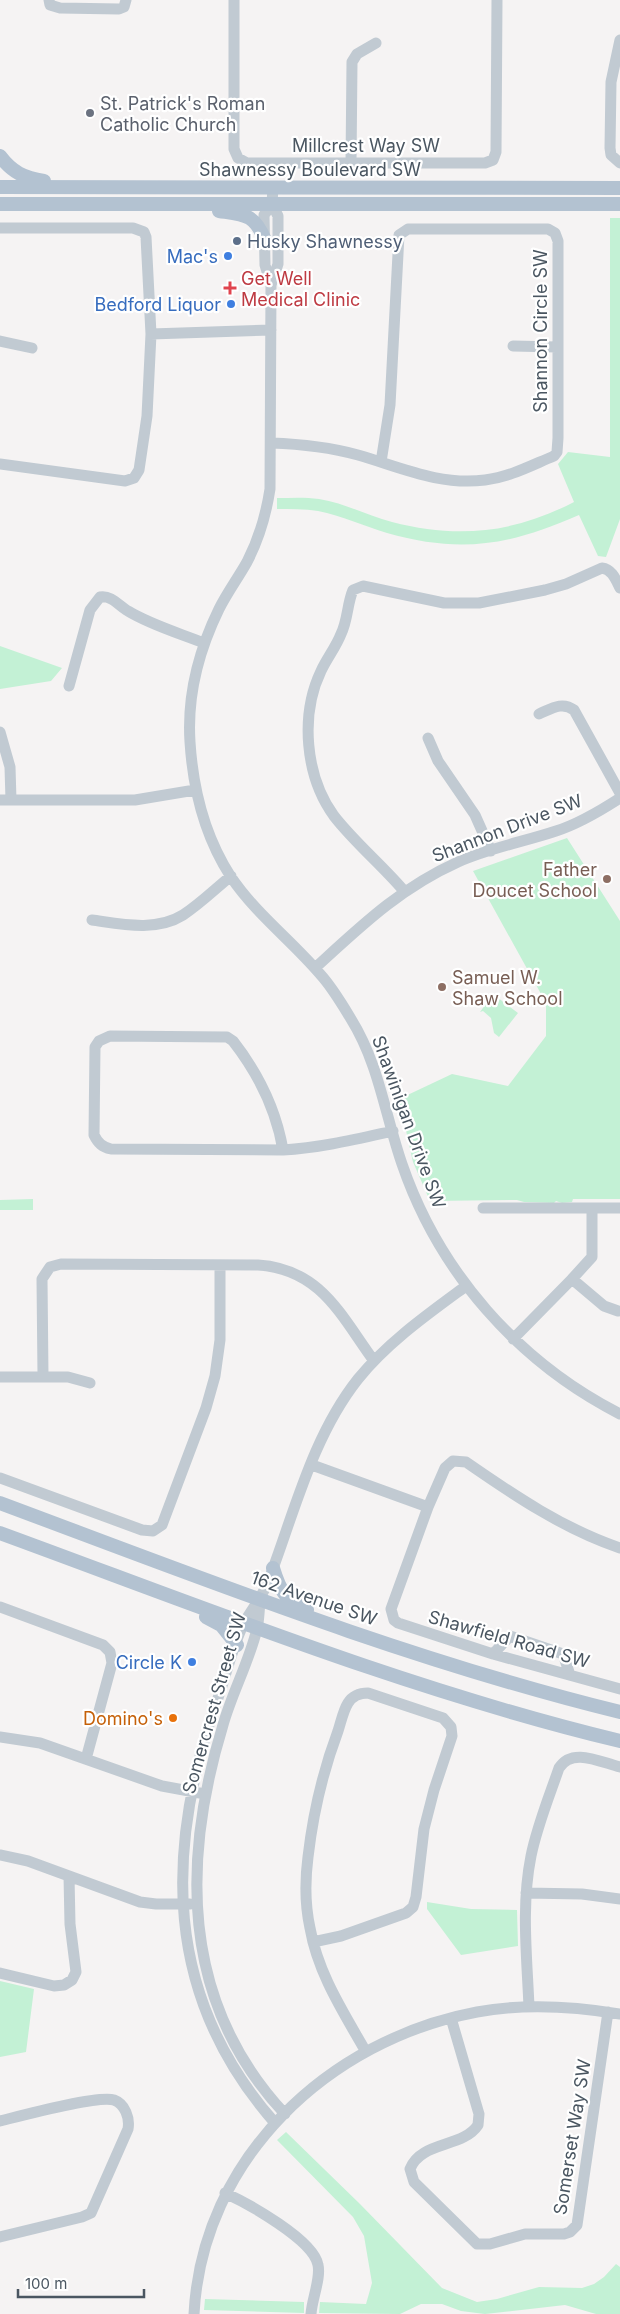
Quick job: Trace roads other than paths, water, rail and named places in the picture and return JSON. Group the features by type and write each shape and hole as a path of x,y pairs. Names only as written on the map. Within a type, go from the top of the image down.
{"main road":[{"path":"0,156 8,167 19,175 86,187"},
{"name":"Shawnessy Boulevard SW","path":"0,187 620,188"},
{"name":"Shawnessy Boulevard SW","path":"0,204 620,204"},
{"path":"192,204 235,213 252,220 257,223 264,240"},
{"name":"162 Avenue SW","path":"0,1503 260,1600 515,1684 620,1712"},
{"path":"0,1533 251,1626 468,1699 620,1741"},
{"path":"273,1568 281,1590 288,1598 329,1623"},
{"path":"175,1598 221,1626 237,1645"}],"street":[{"path":"48,0 50,5 54,7 119,9 124,7 126,0"},
{"name":"Millcrest Way SW","path":"234,0 234,149 238,158 247,163 486,163 493,160 496,152 497,0"},
{"path":"620,40 611,82 610,148 614,159 620,163"},
{"path":"350,163 352,62 357,54 376,44"},
{"name":"Shawinigan Drive SW","path":"271,286 278,264 278,216 272,204 273,187"},
{"name":"Shawinigan Drive SW","path":"272,204 264,215 265,265 271,286 270,489 261,528 248,559 220,606 204,643 194,683 190,720 195,790 211,837 231,876 265,918 315,968 353,1023 378,1076 402,1165 424,1218 450,1264 466,1286 513,1339 571,1386 620,1414"},
{"path":"0,228 133,228 144,232 146,237 151,334 147,416 139,470 134,478 125,481 0,464"},
{"name":"Shannon Circle SW","path":"271,443 301,444 334,449 427,476 462,480 484,480 525,469 554,456 558,452 558,241 555,233 548,229 408,229 401,232 397,239 390,405 381,462"},
{"path":"151,334 271,330"},
{"path":"0,341 32,348"},
{"path":"514,346 557,346"},
{"path":"404,891 334,816 313,771 308,730 312,698 320,671 342,634 353,590 362,586 444,603 479,603 545,590 566,584 602,568 608,569 620,588"},
{"path":"69,686 90,610 100,597 112,599 140,617 204,643"},
{"path":"539,714 565,705 574,710 620,793"},
{"path":"0,732 10,767 5,800 135,800 195,790"},
{"path":"428,738 438,761 475,815 491,851"},
{"name":"Shannon Drive SW","path":"315,968 376,912 404,891 457,862 558,831 598,812 620,798"},
{"path":"92,920 139,926 174,919 183,915 231,876"},
{"path":"283,1150 272,1108 258,1077 233,1041 227,1037 110,1036 99,1041 95,1047 94,1135 99,1144 105,1148 283,1150 332,1144 393,1131"},
{"path":"483,1208 620,1208"},
{"path":"513,1339 592,1257 592,1208"},
{"path":"42,1376 42,1279 50,1267 61,1264 268,1266 282,1269 304,1278 319,1288 333,1303 374,1361"},
{"path":"0,1478 142,1530 152,1531 162,1524 212,1392 220,1340 220,1265"},
{"path":"572,1279 604,1306 618,1311"},
{"name":"Somercrest Street SW","path":"285,2114 248,2068 224,2024 202,1957 196,1904 196,1865 206,1794 223,1724 251,1626 324,1434 357,1380 374,1361 404,1333 466,1286"},
{"path":"0,1377 68,1377 90,1382"},
{"path":"312,1465 428,1507 447,1465 453,1461 463,1461 534,1508 577,1531 620,1548"},
{"name":"Shawfield Road SW","path":"428,1507 392,1602 392,1616 398,1623 493,1654 620,1689"},
{"path":"0,1607 103,1645 110,1652 112,1663 86,1759"},
{"name":"Somercrest Street SW","path":"251,1626 237,1645 210,1720 193,1792 184,1858 182,1904 192,1972 208,2021 238,2077 275,2123"},
{"path":"493,1654 510,1636 564,1654 570,1675"},
{"path":"313,1942 341,1936 406,1913 413,1906 416,1897 424,1829 434,1790 452,1736 451,1727 444,1718 368,1693 357,1695 348,1703 322,1782 308,1857 307,1911 313,1942 328,1984 366,2052"},
{"path":"0,1737 40,1743 162,1786 206,1794"},
{"path":"529,2007 526,1893 536,1833 562,1763 568,1757 576,1756 620,1766"},
{"path":"0,1855 28,1861 140,1902 196,1904"},
{"path":"0,1973 54,1986 64,1985 72,1980 76,1972 70,1924 69,1876"},
{"path":"526,1893 582,1894 620,1899"},
{"path":"194,2314 203,2253 212,2222 225,2193 245,2160 275,2123 320,2082 366,2052 411,2031 451,2018 496,2009 529,2007 569,2007 620,2014"},
{"name":"Somerset Way SW","path":"451,2018 479,2114 478,2125 470,2133 420,2155 410,2169 414,2182 472,2240 485,2245 525,2234 564,2234 570,2232 577,2224 608,2012"},
{"path":"0,2121 71,2105 108,2099 119,2103 129,2120 128,2129 91,2213 82,2217 0,2237"},
{"path":"225,2193 273,2220 292,2234 317,2259 319,2272 311,2314"}],"place":[{"name":"St. Patrick's Roman Catholic Church","path":"90,113"},
{"name":"Husky Shawnessy","path":"237,241"},
{"name":"Mac's","path":"228,256"},
{"name":"Get Well Medical Clinic","path":"230,288"},
{"name":"Bedford Liquor","path":"231,304"},
{"name":"Father Doucet School","path":"607,879"},
{"name":"Samuel W. Shaw School","path":"442,987"},
{"name":"Circle K","path":"192,1662"},
{"name":"Domino's","path":"173,1718"}]}
